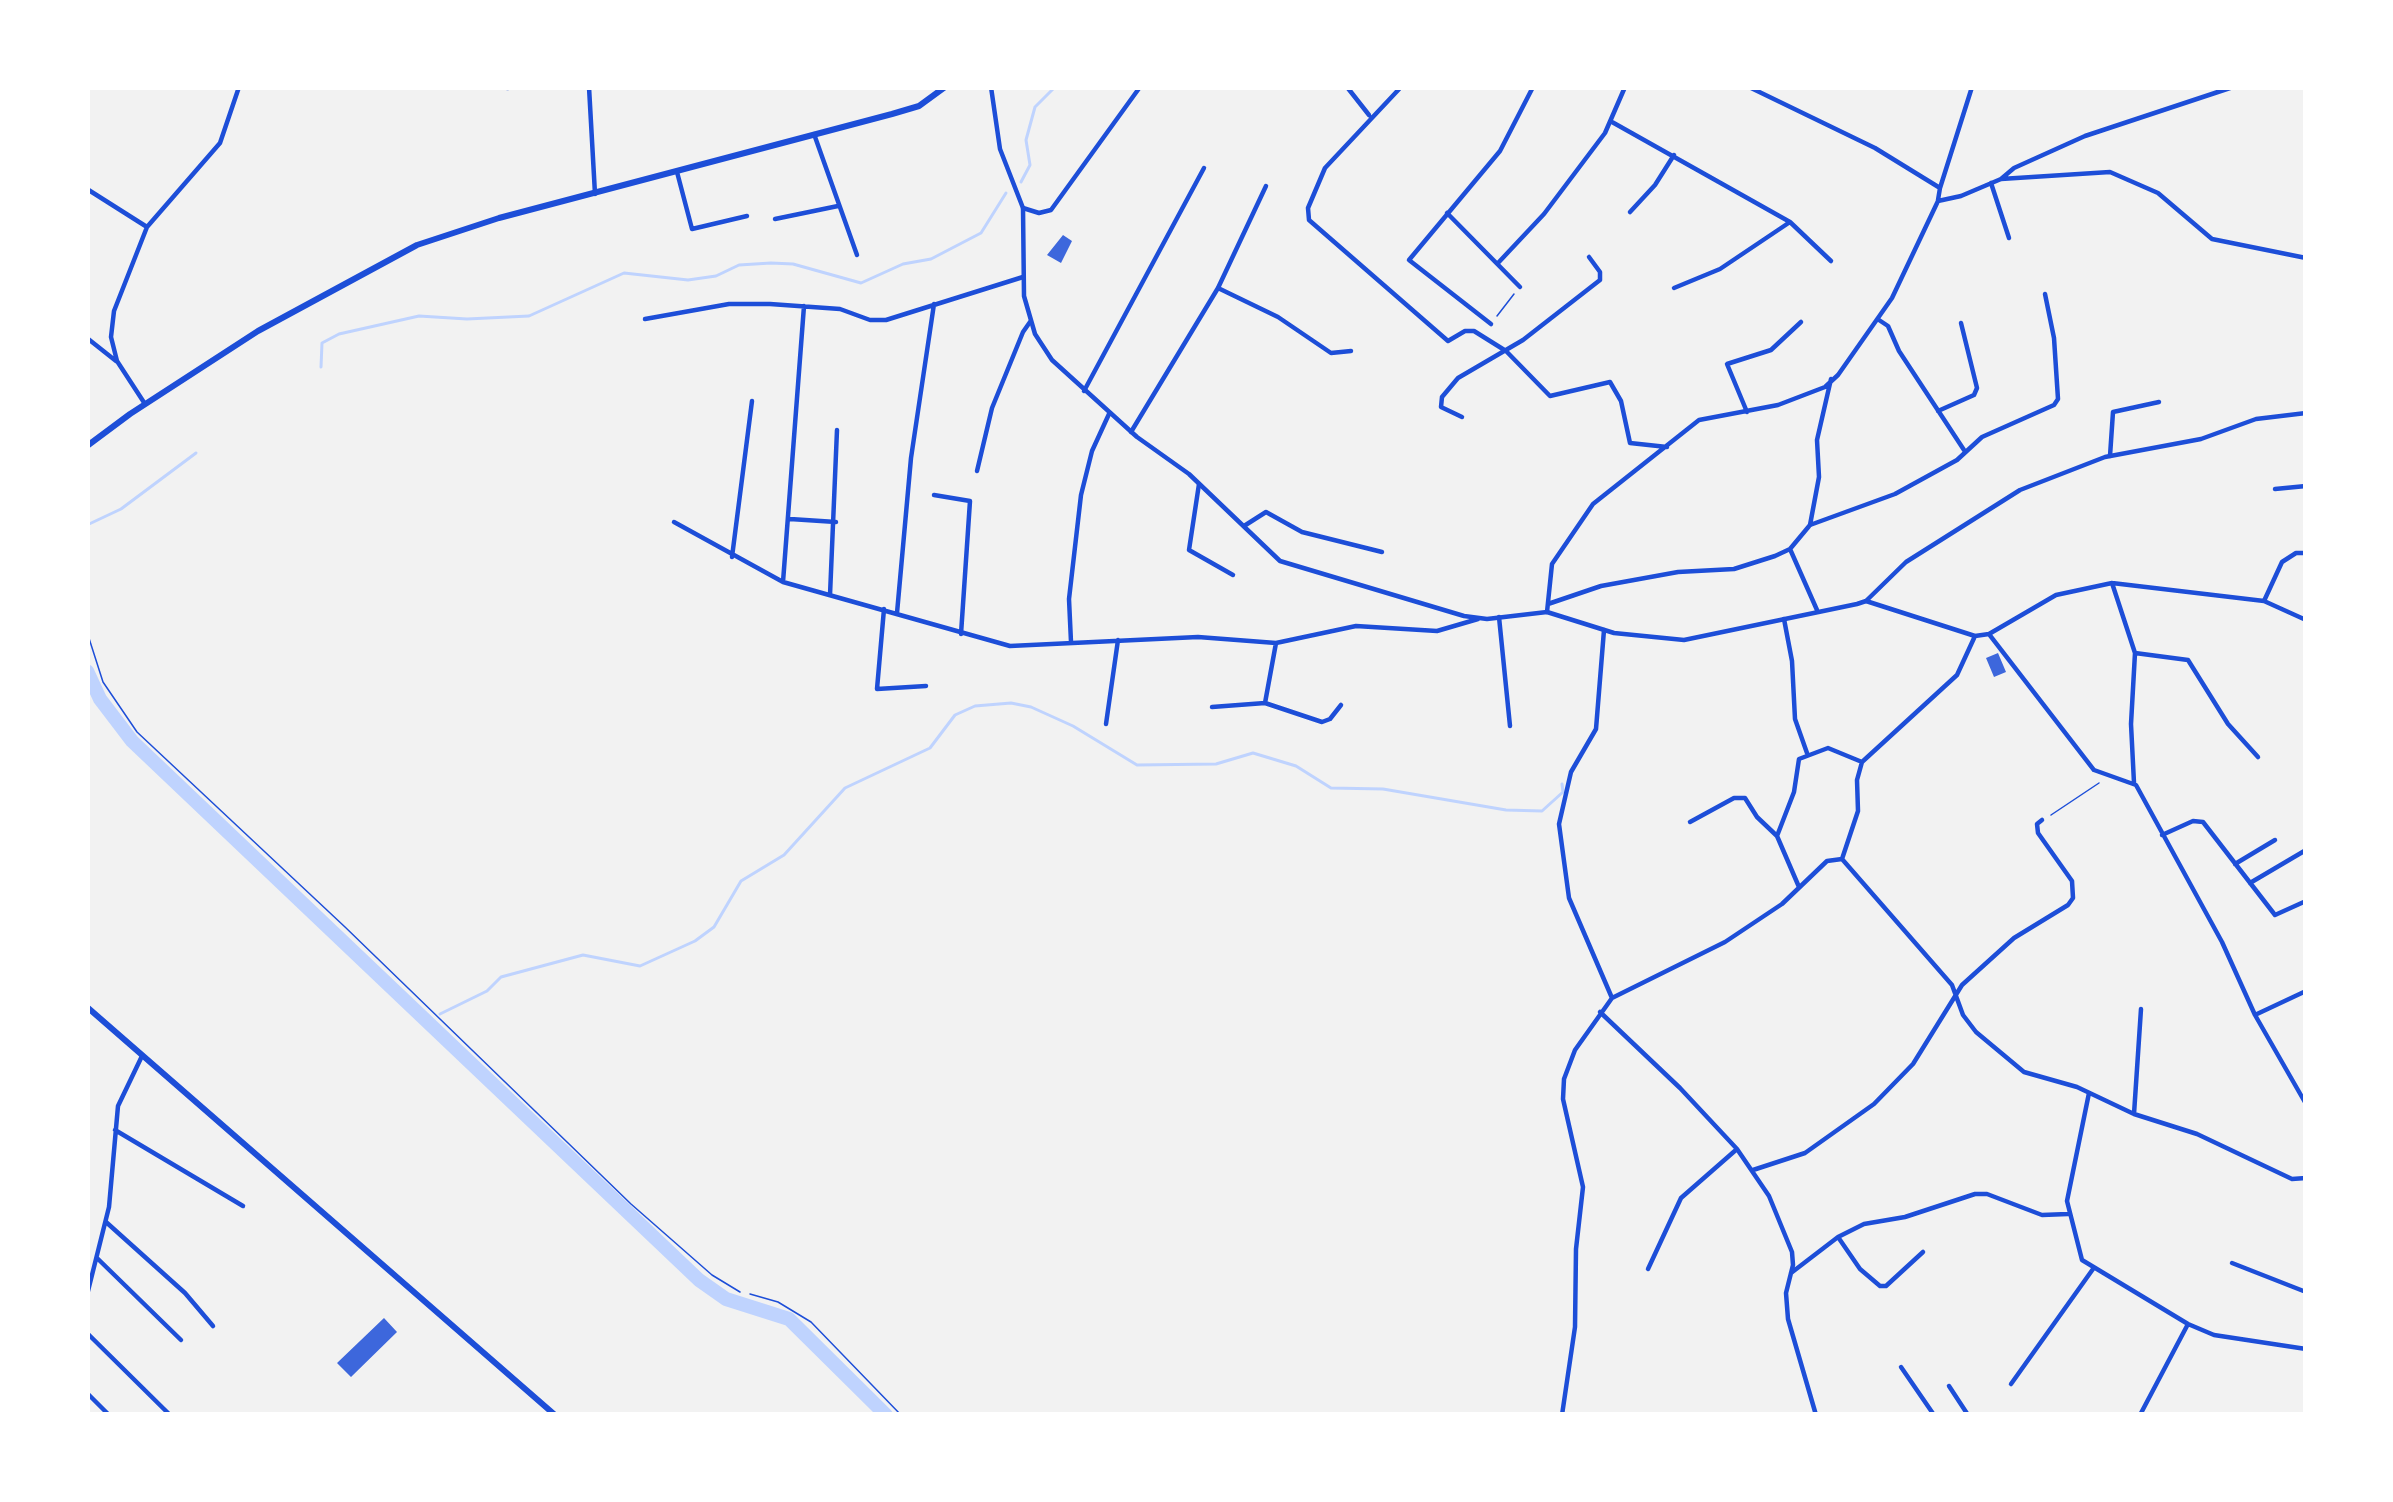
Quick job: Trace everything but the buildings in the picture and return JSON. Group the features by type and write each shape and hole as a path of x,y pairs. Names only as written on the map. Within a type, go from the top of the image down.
{"main road":[{"path":"87,446 258,331 417,245 484,222 919,106 945,87"},
{"path":"87,1007 555,1415"}],"street":[{"path":"116,362 111,338 114,310 147,226 220,143 239,87"},
{"path":"589,87 595,194"},
{"path":"991,87 1000,149 1023,208 1023,277 1030,322 1045,351 1108,414 1199,484 1275,557 1298,568 1478,619"},
{"path":"1023,208 1039,213 1051,210 1140,87"},
{"path":"1347,87 1370,117"},
{"path":"1401,87 1324,168 1308,208 1309,220 1448,341 1471,330 1506,351 1550,396 1610,382 1621,401 1630,442 1667,447"},
{"path":"1491,324 1409,260 1501,152 1533,87"},
{"path":"1498,263 1544,214 1612,122 1625,87"},
{"path":"1749,87 1876,148 1940,188"},
{"path":"1548,608 1552,564 1581,518 1667,447 1706,416 1748,412 1812,392 1838,375 1878,320 1938,201 1971,89 1961,87"},
{"path":"1938,201 1991,184 2014,168 2084,136 2233,87"},
{"path":"1612,122 1790,222 1831,261"},
{"path":"814,134 856,256"},
{"path":"1630,212 1674,155"},
{"path":"1084,391 1204,168"},
{"path":"676,172 692,229 747,216"},
{"path":"2001,179 2110,172 2158,193 2212,239 2306,258"},
{"path":"1991,184 2008,238"},
{"path":"1131,432 1218,288 1266,186"},
{"path":"87,189 147,226"},
{"path":"775,220 838,206"},
{"path":"1447,214 1520,286"},
{"path":"1674,288 1720,269 1790,222"},
{"path":"1462,417 1441,407 1442,398 1458,379 1506,351 1600,280 1589,256"},
{"path":"645,319 729,304 840,309 876,321 1023,277"},
{"path":"1218,288 1279,317 1331,353 1351,351"},
{"path":"1810,525 1894,494 1957,460 1964,450 2003,426 2057,403 2054,338 2045,294"},
{"path":"897,613 911,458 934,304"},
{"path":"783,582 804,306"},
{"path":"1878,320 1888,326 1964,450"},
{"path":"977,471 992,408 1030,322"},
{"path":"1748,412 1726,364 1771,350 1801,322"},
{"path":"1938,411 1974,395 1977,388 1961,323"},
{"path":"87,338 116,362 145,404"},
{"path":"674,522 783,582 1010,646 1198,637 1276,643 1356,626 1437,631 1548,608 1601,586 1753,565 1790,549 1810,525 1819,477 1817,440 1831,380"},
{"path":"732,557 752,400"},
{"path":"2110,456 2113,412 2158,402"},
{"path":"1866,601 1906,562 2020,490 2110,456 2201,439 2256,418 2306,413"},
{"path":"1071,644 1069,599 1081,495 1108,414"},
{"path":"830,595 837,430"},
{"path":"1199,484 1189,550 1233,575"},
{"path":"2275,489 2306,486"},
{"path":"934,495 970,501 961,634"},
{"path":"1242,527 1266,512 1302,532 1382,552"},
{"path":"790,519 836,522"},
{"path":"1790,549 1817,610"},
{"path":"2264,601 2282,562 2306,553"},
{"path":"1548,608 1634,637 1696,640 1866,601 1976,636 1989,634 2056,595 2112,583 2264,601 2306,620"},
{"path":"2112,583 2135,653 2134,783 2222,942 2254,1016 2306,1104"},
{"path":"884,609 877,689 926,686"},
{"path":"1499,617 1510,726"},
{"path":"1784,619 1795,719 1807,753"},
{"path":"1604,630 1596,729 1570,772 1559,824 1569,898 1612,998"},
{"path":"1989,634 2094,770 2134,783"},
{"path":"1842,859 1858,812 1862,762 1957,675 1976,636"},
{"path":"1106,724 1118,640"},
{"path":"1265,703 1276,643"},
{"path":"2135,653 2188,660 2228,724 2258,757"},
{"path":"1212,707 1265,703 1322,722 1341,705"},
{"path":"1777,836 1794,792 1796,766 1807,753 1828,748 1862,762"},
{"path":"1690,822 1742,797 1777,836 1799,886"},
{"path":"1753,1170 1805,1153 1874,1104 1913,1064 1956,993 2014,938 2053,916 2073,898 2072,881 2037,830 2042,820"},
{"path":"2162,835 2193,821 2203,822 2275,915 2306,901"},
{"path":"2235,864 2275,840"},
{"path":"2250,883 2306,850"},
{"path":"1562,1415 1575,1327 1583,1187 1579,1155 1566,1119 1564,1079 1575,1050 1612,998 1725,942 1782,904 1827,861 1842,859"},
{"path":"1842,859 1956,993 1963,1016 2024,1072 2197,1134 2306,1188"},
{"path":"2254,1016 2306,991"},
{"path":"2134,1114 2141,1009"},
{"path":"1600,1012 1680,1088 1753,1170 1787,1237 1793,1260 1786,1293 1790,1335 1816,1415"},
{"path":"87,1295 106,1222 122,1094 142,1056"},
{"path":"2089,1093 2068,1214 2082,1260 2188,1324 2232,1340 2306,1349"},
{"path":"115,1130 243,1206"},
{"path":"1648,1269 1681,1198 1737,1149"},
{"path":"2293,1179 2306,1178"},
{"path":"1791,1273 1838,1237 1864,1224 1979,1194 2042,1215 2068,1214"},
{"path":"106,1222 213,1326"},
{"path":"1838,1237 1860,1269 1880,1286 1886,1286 1923,1252"},
{"path":"98,1259 181,1340"},
{"path":"2232,1263 2306,1292"},
{"path":"2011,1384 2093,1269"},
{"path":"2140,1415 2188,1324"},
{"path":"87,1333 170,1414"},
{"path":"1901,1367 1934,1415"},
{"path":"1949,1386 1968,1415"},
{"path":"87,1393 109,1415"}],"lane":[{"path":"87,632 110,696 137,732 631,1204 712,1275 740,1292"}],"path":[{"path":"1491,324 1520,286"},
{"path":"2042,820 2078,800 2103,775"},
{"path":"740,1292 778,1302 811,1322 901,1415"}],"waterway":[{"path":"1021,182 1030,165 1026,140 1035,107 1055,87"},
{"path":"321,367 322,343 339,334 419,316 529,316 624,273 688,280 716,276 739,265 771,263 793,264 861,283 903,264 931,259 981,233 1006,193"},
{"path":"87,525 121,509 196,453"},
{"path":"87,671 100,699 132,741 699,1280 726,1299 789,1319 886,1415"},
{"path":"440,1014 487,991 501,977 583,955 640,966 695,941 714,927 741,881 784,855 845,788 930,748 955,715 975,706 1011,703 1031,707 1137,765 1216,764 1253,753 1296,766 1331,788 1383,789 1506,810 1542,811 1563,792 1562,784"}]}
